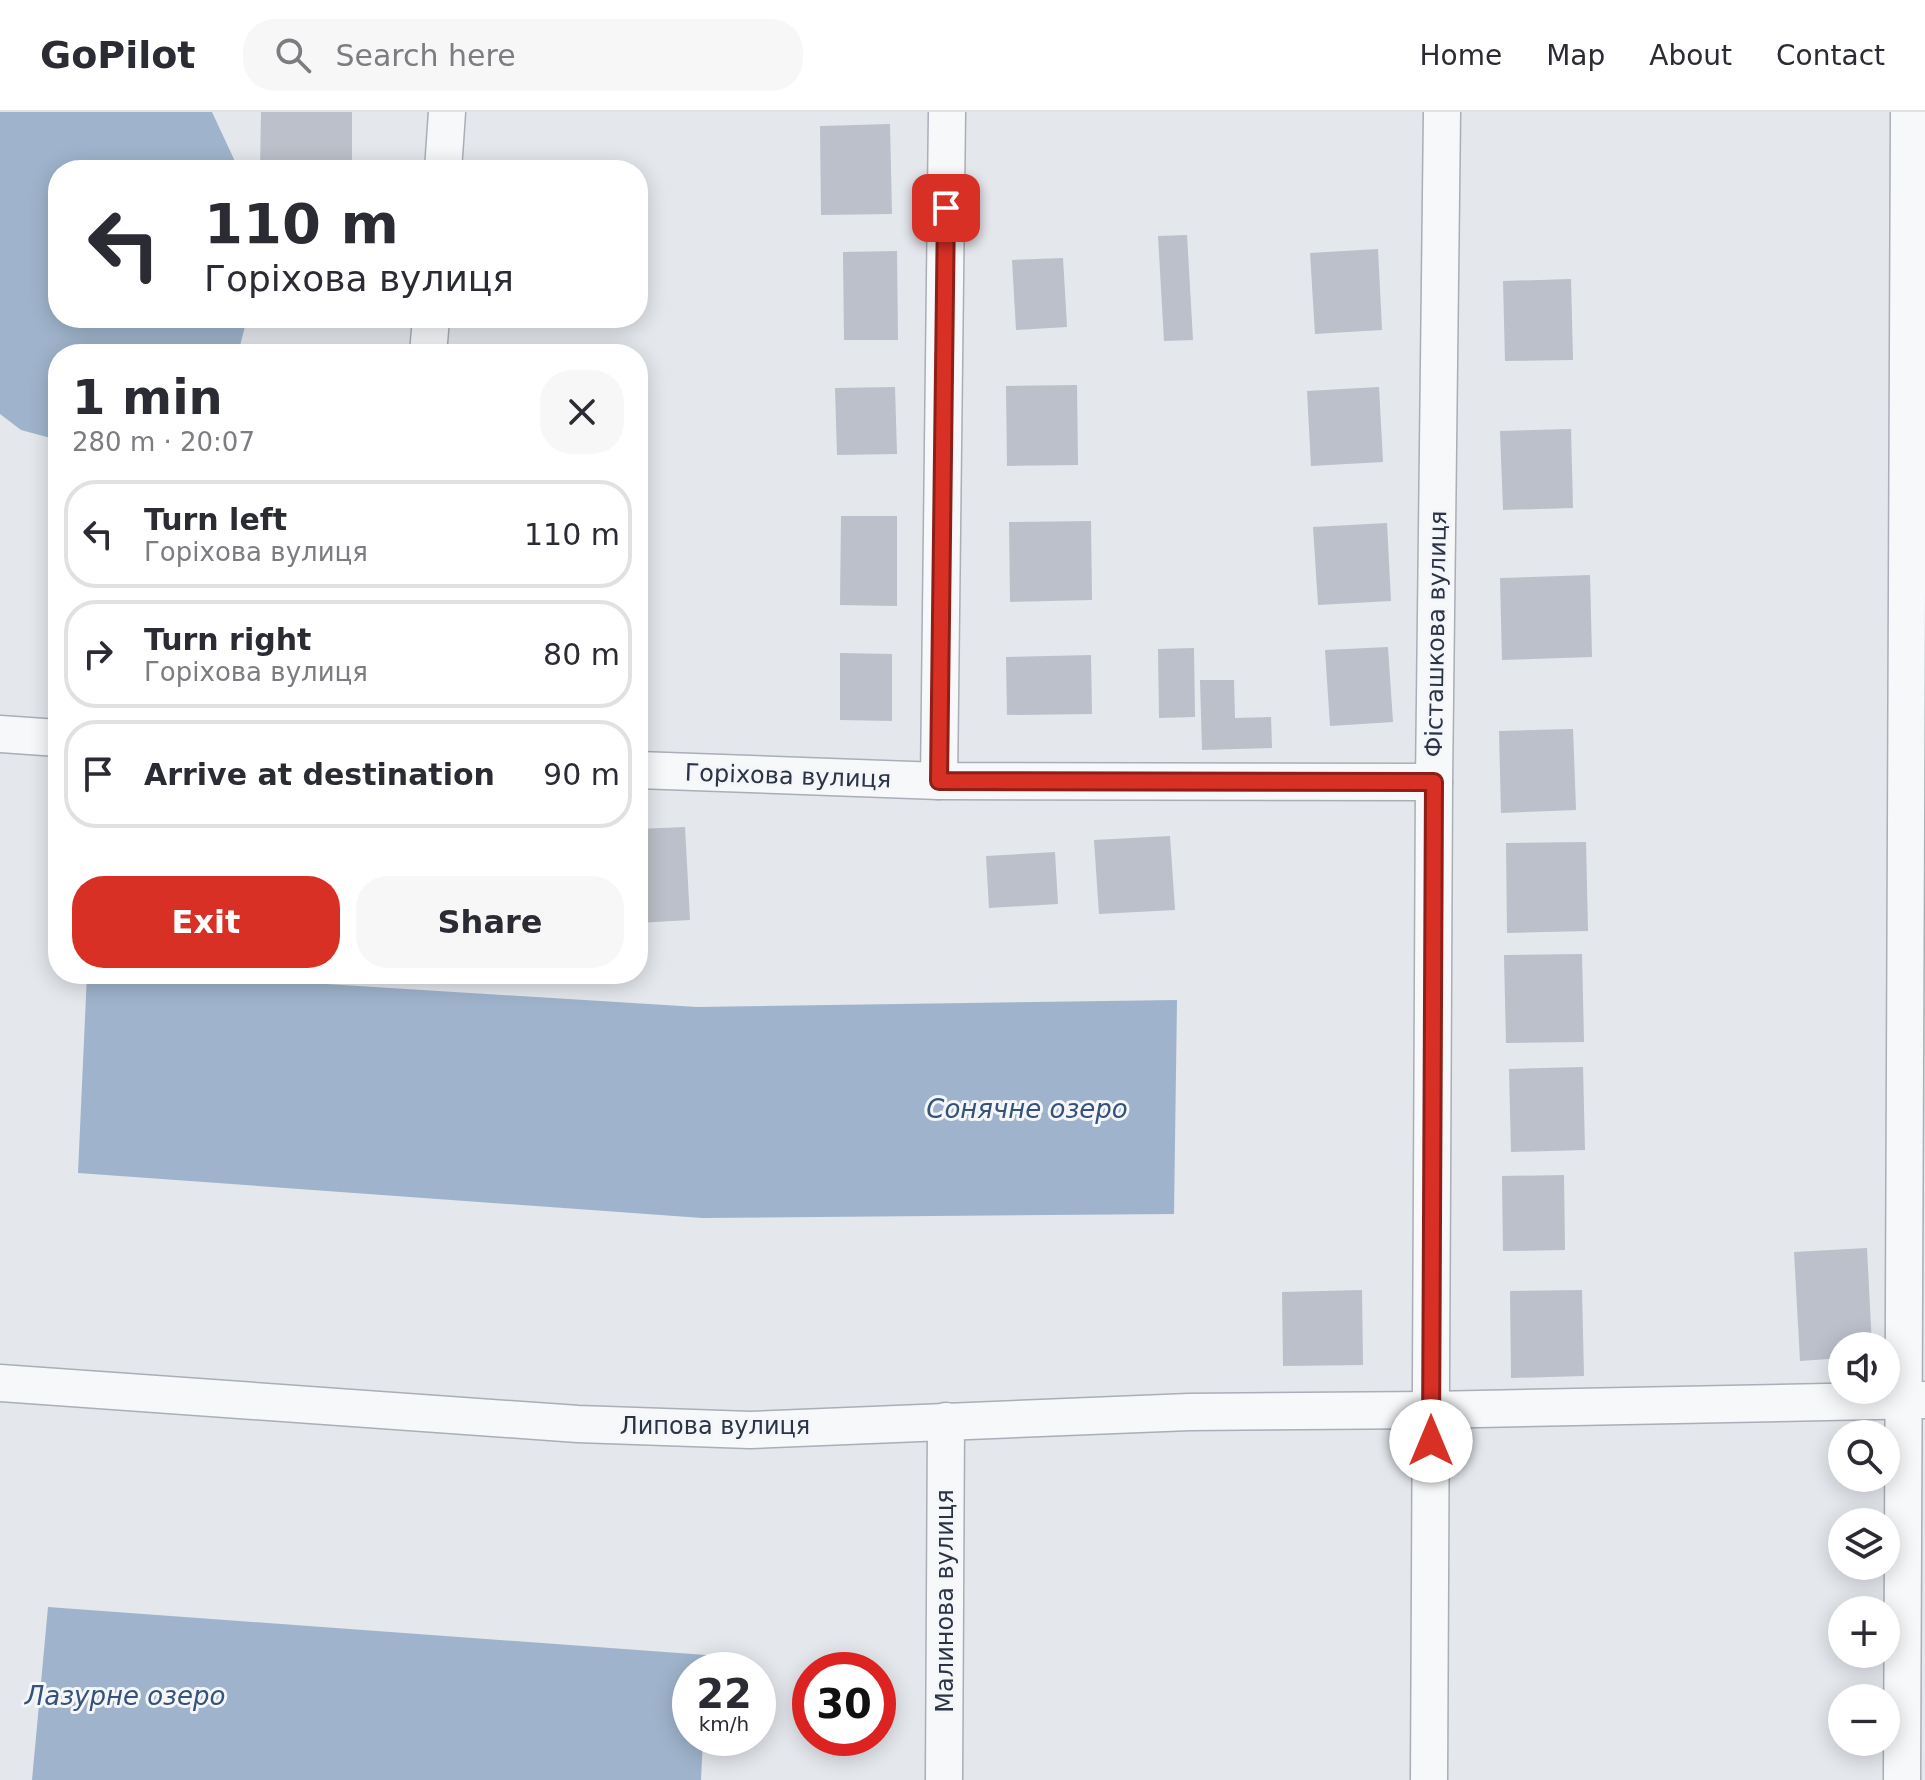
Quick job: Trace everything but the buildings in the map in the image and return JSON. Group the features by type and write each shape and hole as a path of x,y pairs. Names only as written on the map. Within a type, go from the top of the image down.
{"street":[{"path":"444,160 447,112"},
{"path":"939,781 947,112"},
{"name":"Фісташкова вулиця","path":"1429,1780 1434,782 1442,112"},
{"path":"1902,1780 1915,1401 1909,112"},
{"path":"0,734 48,737"},
{"name":"Горіхова вулиця","path":"648,770 939,781 1434,782"},
{"name":"Липова вулиця","path":"0,1383 578,1424 750,1430 1189,1412 1915,1401"},
{"name":"Малинова вулиця","path":"944,1780 946,1421"}],"water":[{"path":"0,112 212,112 234,160 48,160 48,328 244,328 240,344 48,344 48,437 21,430 0,414"},
{"name":"Сонячне озеро","path":"87,984 326,984 697,1007 1177,1000 1174,1214 702,1218 78,1173"},
{"name":"Лазурне озеро","path":"48,1607 672,1653 672,1756 702,1756 701,1780 32,1780"}],"route":[{"path":"946,208 939,781 1434,782 1431,1441"}]}
